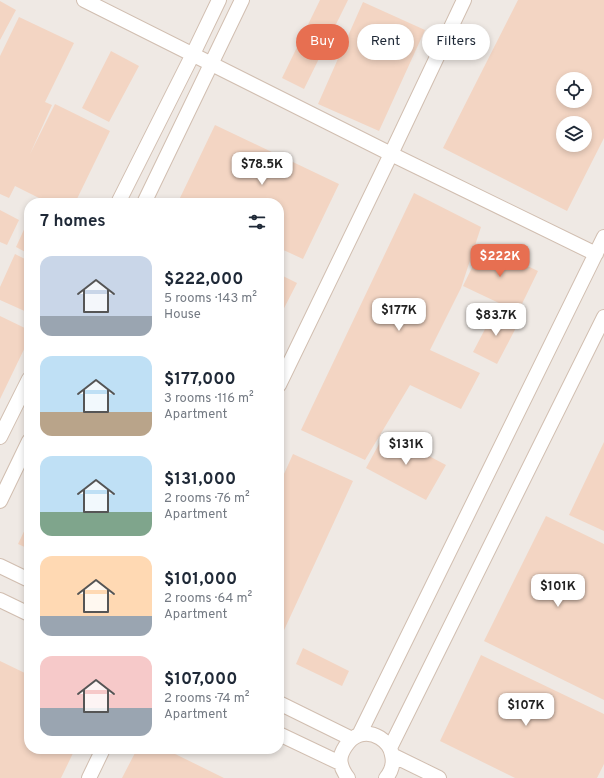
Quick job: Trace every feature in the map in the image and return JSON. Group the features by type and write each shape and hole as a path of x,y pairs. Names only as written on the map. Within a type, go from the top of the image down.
{"street":[{"path":"84,0 391,154 596,254"},
{"path":"121,198 194,54 219,0"},
{"path":"146,198 242,0"},
{"path":"284,375 464,0"},
{"path":"343,773 343,750 347,744 356,737 604,237"},
{"path":"391,752 604,317"},
{"path":"0,437 24,389"},
{"path":"0,501 24,451"},
{"path":"0,566 24,578"},
{"path":"0,600 24,612"},
{"path":"284,705 356,737 374,735 386,742 391,752 393,763 386,778"},
{"path":"284,737 343,773"},
{"path":"391,752 438,778"},
{"path":"89,778 101,754"}],"shaded area":[{"path":"0,0 604,0 604,778 0,778"}],"building":[{"path":"320,0 348,0 336,24 308,24"},
{"path":"518,0 604,0 604,138 567,211 443,148 488,60 490,60 490,55"},
{"path":"0,1 16,10 0,40"},
{"path":"363,2 412,24 357,24 357,60 411,60 379,131 318,104 337,60 349,60 349,34"},
{"path":"19,17 74,43 45,102 52,105 30,154 55,104 110,131 77,198 39,198 15,186 9,198 0,194 0,56"},
{"path":"414,25 422,29 422,37 414,54"},
{"path":"296,49 296,60 318,60 304,89 282,78"},
{"path":"111,51 139,66 109,122 82,108"},
{"path":"215,125 339,184 303,259 284,250 284,198 180,198"},
{"path":"414,193 481,227 461,288 430,350 480,373 461,409 410,385 365,460 301,430"},
{"path":"0,210 19,220 7,245 0,242"},
{"path":"24,230 24,251 16,247"},
{"path":"483,245 538,271 518,312 463,286"},
{"path":"15,254 24,258 24,311 0,300 0,287"},
{"path":"284,276 297,283 284,308"},
{"path":"495,310 519,322 497,364 473,352"},
{"path":"0,316 24,328 24,349 0,399"},
{"path":"385,433 446,465 426,500 366,468"},
{"path":"604,442 604,531 569,515"},
{"path":"293,454 353,481 284,630 284,474"},
{"path":"546,516 604,544 604,700 484,641"},
{"path":"24,531 24,547 18,544"},
{"path":"303,648 349,671 342,686 296,664"},
{"path":"481,655 604,714 604,764 597,778 515,778 440,741"},
{"path":"0,661 24,673 24,754 73,754 61,778 0,778"},
{"path":"134,754 175,754 224,778 122,778"}]}
